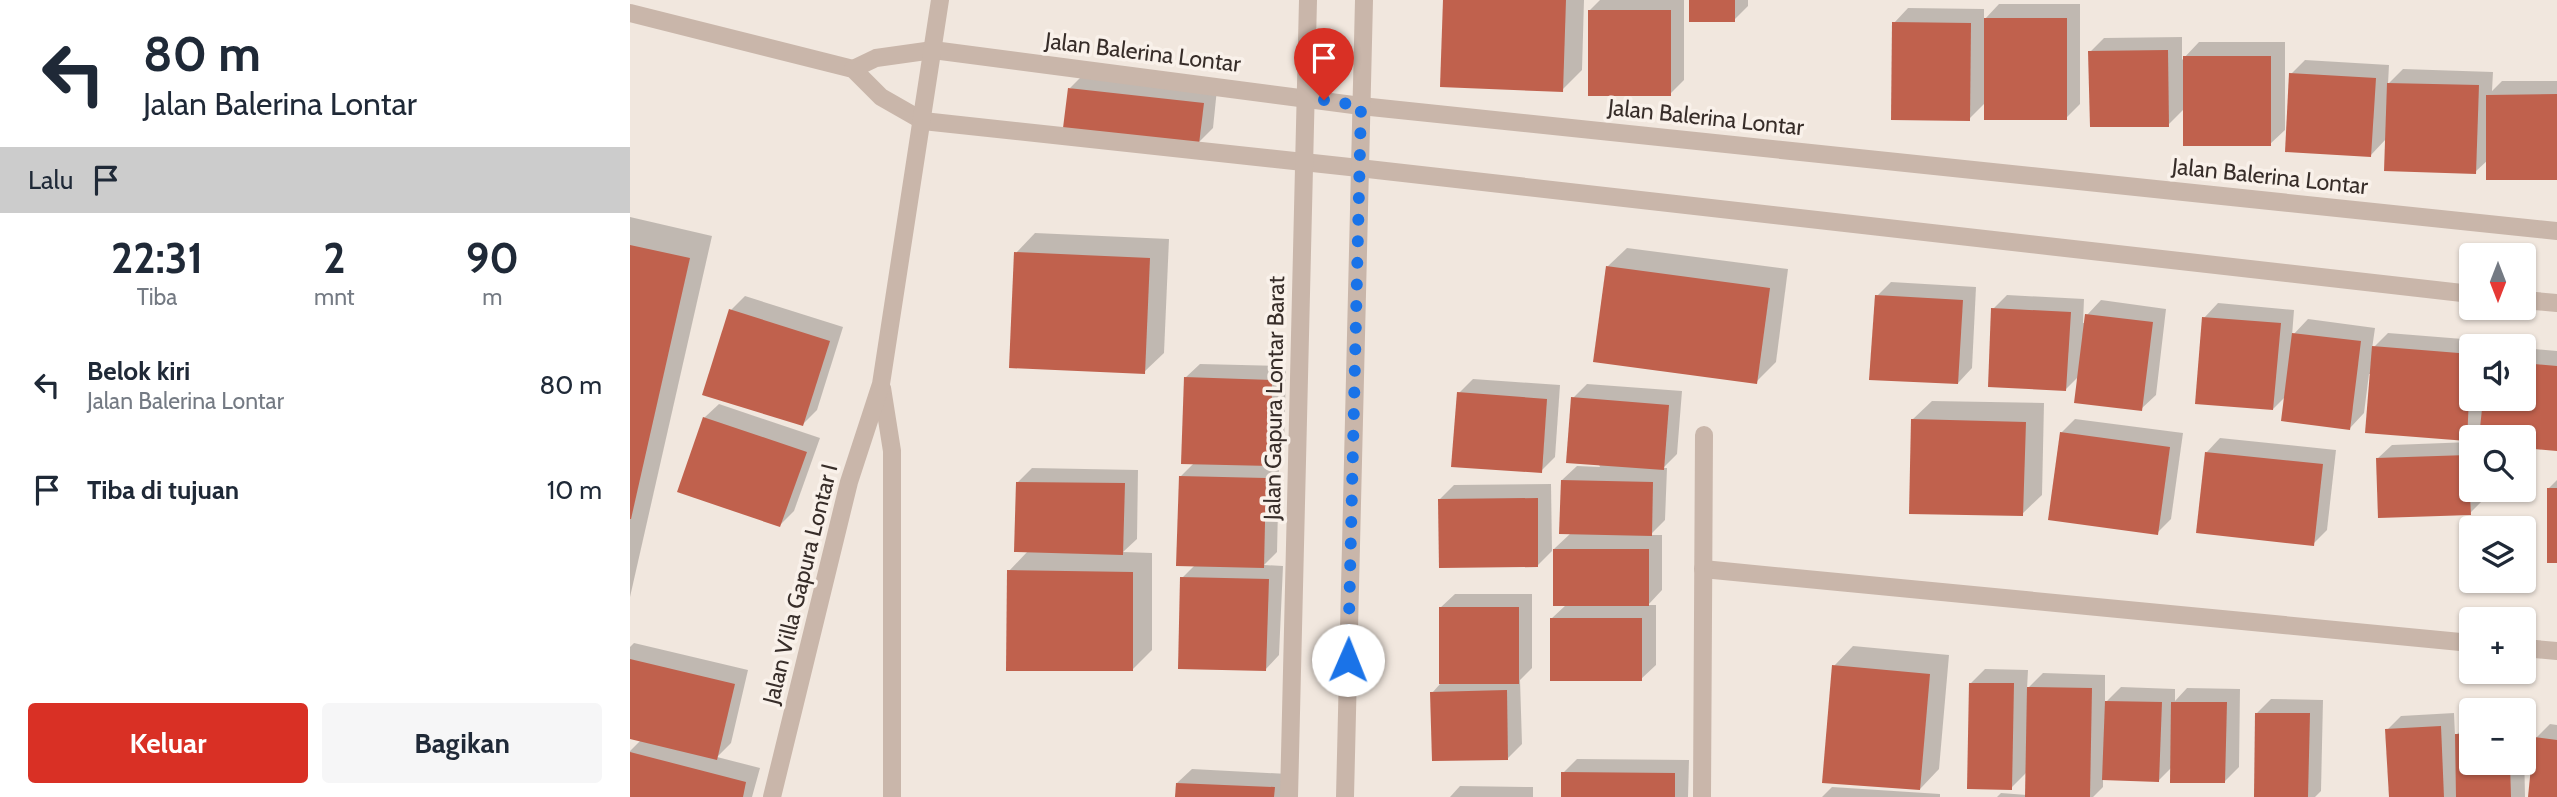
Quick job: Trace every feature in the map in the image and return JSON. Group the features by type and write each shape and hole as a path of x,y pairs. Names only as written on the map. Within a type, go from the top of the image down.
{"street":[{"name":"Jalan Villa Gapura Lontar I","path":"772,797 849,482 881,384 940,0"},
{"name":"Jalan Gapura Lontar Barat","path":"1289,797 1308,0"},
{"path":"1345,797 1364,0"},
{"path":"630,13 853,69 881,97 923,121 2459,293"},
{"name":"Jalan Balerina Lontar","path":"853,69 876,58 933,50 1361,106 2557,231"},
{"path":"2536,301 2557,303"},
{"name":"Jalan Villa Gapura Lontar I","path":"881,384 892,451 892,797"},
{"path":"1702,797 1704,435"},
{"path":"1703,569 2459,642"},
{"path":"2536,649 2557,651"}],"building":[{"path":"1443,0 1566,0 1563,92 1440,87"},
{"path":"1689,0 1735,0 1735,22 1689,22"},
{"path":"1588,10 1671,10 1671,96 1588,96"},
{"path":"1984,18 2067,18 2067,120 1984,120"},
{"path":"1892,22 1971,23 1970,121 1891,120"},
{"path":"2168,50 2169,127 2090,127 2088,51"},
{"path":"2183,56 2271,56 2271,146 2183,146"},
{"path":"2289,73 2376,78 2371,157 2285,152"},
{"path":"2387,83 2479,85 2476,174 2384,171"},
{"path":"1068,88 1204,103 1199,144 1063,128"},
{"path":"2557,94 2557,180 2486,180 2486,95"},
{"path":"630,245 690,258 631,519 630,519"},
{"path":"1014,252 1150,258 1145,374 1009,368"},
{"path":"1606,266 1770,288 1757,384 1593,362"},
{"path":"1875,295 1963,300 1958,384 1869,380"},
{"path":"1991,308 2071,312 2066,391 1988,387"},
{"path":"729,309 830,341 803,426 702,395"},
{"path":"2085,314 2153,322 2142,411 2074,403"},
{"path":"2202,317 2281,323 2273,410 2195,404"},
{"path":"2292,333 2361,341 2350,430 2281,421"},
{"path":"2372,346 2459,353 2459,411 2468,411 2468,425 2459,425 2459,440 2365,433"},
{"path":"2536,364 2557,366 2557,451 2536,449 2536,425 2480,425 2482,411 2536,411"},
{"path":"1184,377 1272,380 1271,466 1181,464"},
{"path":"1457,392 1547,399 1542,473 1451,467"},
{"path":"1571,397 1669,405 1664,470 1566,463"},
{"path":"703,417 807,452 780,527 677,492"},
{"path":"1911,419 2026,422 2023,516 1909,514"},
{"path":"2060,432 2170,447 2158,535 2048,520"},
{"path":"2205,452 2323,464 2314,546 2196,533"},
{"path":"2459,455 2459,502 2470,502 2471,515 2378,518 2376,458"},
{"path":"1179,476 1266,478 1264,568 1176,566"},
{"path":"1561,480 1653,482 1652,536 1559,534"},
{"path":"1016,482 1125,483 1123,555 1014,552"},
{"path":"2547,488 2557,488 2557,563 2547,563"},
{"path":"1538,498 1538,567 1439,568 1438,499"},
{"path":"1553,549 1649,549 1649,606 1553,606"},
{"path":"1007,570 1133,572 1133,671 1006,671"},
{"path":"1180,577 1269,579 1266,671 1178,669"},
{"path":"1439,607 1519,607 1519,684 1439,684"},
{"path":"1550,618 1642,618 1642,681 1550,681"},
{"path":"630,659 735,684 717,760 630,739"},
{"path":"1832,665 1930,674 1920,790 1822,783"},
{"path":"1969,683 2014,683 2012,790 1967,789"},
{"path":"2027,687 2092,688 2090,797 2025,797"},
{"path":"1507,690 1508,760 1432,761 1430,692"},
{"path":"2105,701 2162,702 2159,782 2102,780"},
{"path":"2171,702 2227,702 2225,783 2170,783"},
{"path":"2255,713 2310,713 2308,797 2254,797"},
{"path":"2441,726 2444,797 2389,797 2385,729"},
{"path":"2455,734 2459,734 2459,775 2510,775 2511,797 2456,797"},
{"path":"2536,737 2557,740 2557,797 2528,797 2530,775 2536,775"},
{"path":"630,752 746,782 743,797 630,797"},
{"path":"1561,772 1675,773 1675,797 1561,797"},
{"path":"1176,783 1275,787 1274,797 1175,797"}],"route":[{"path":"1324,100 1361,106 1348,660"}]}
